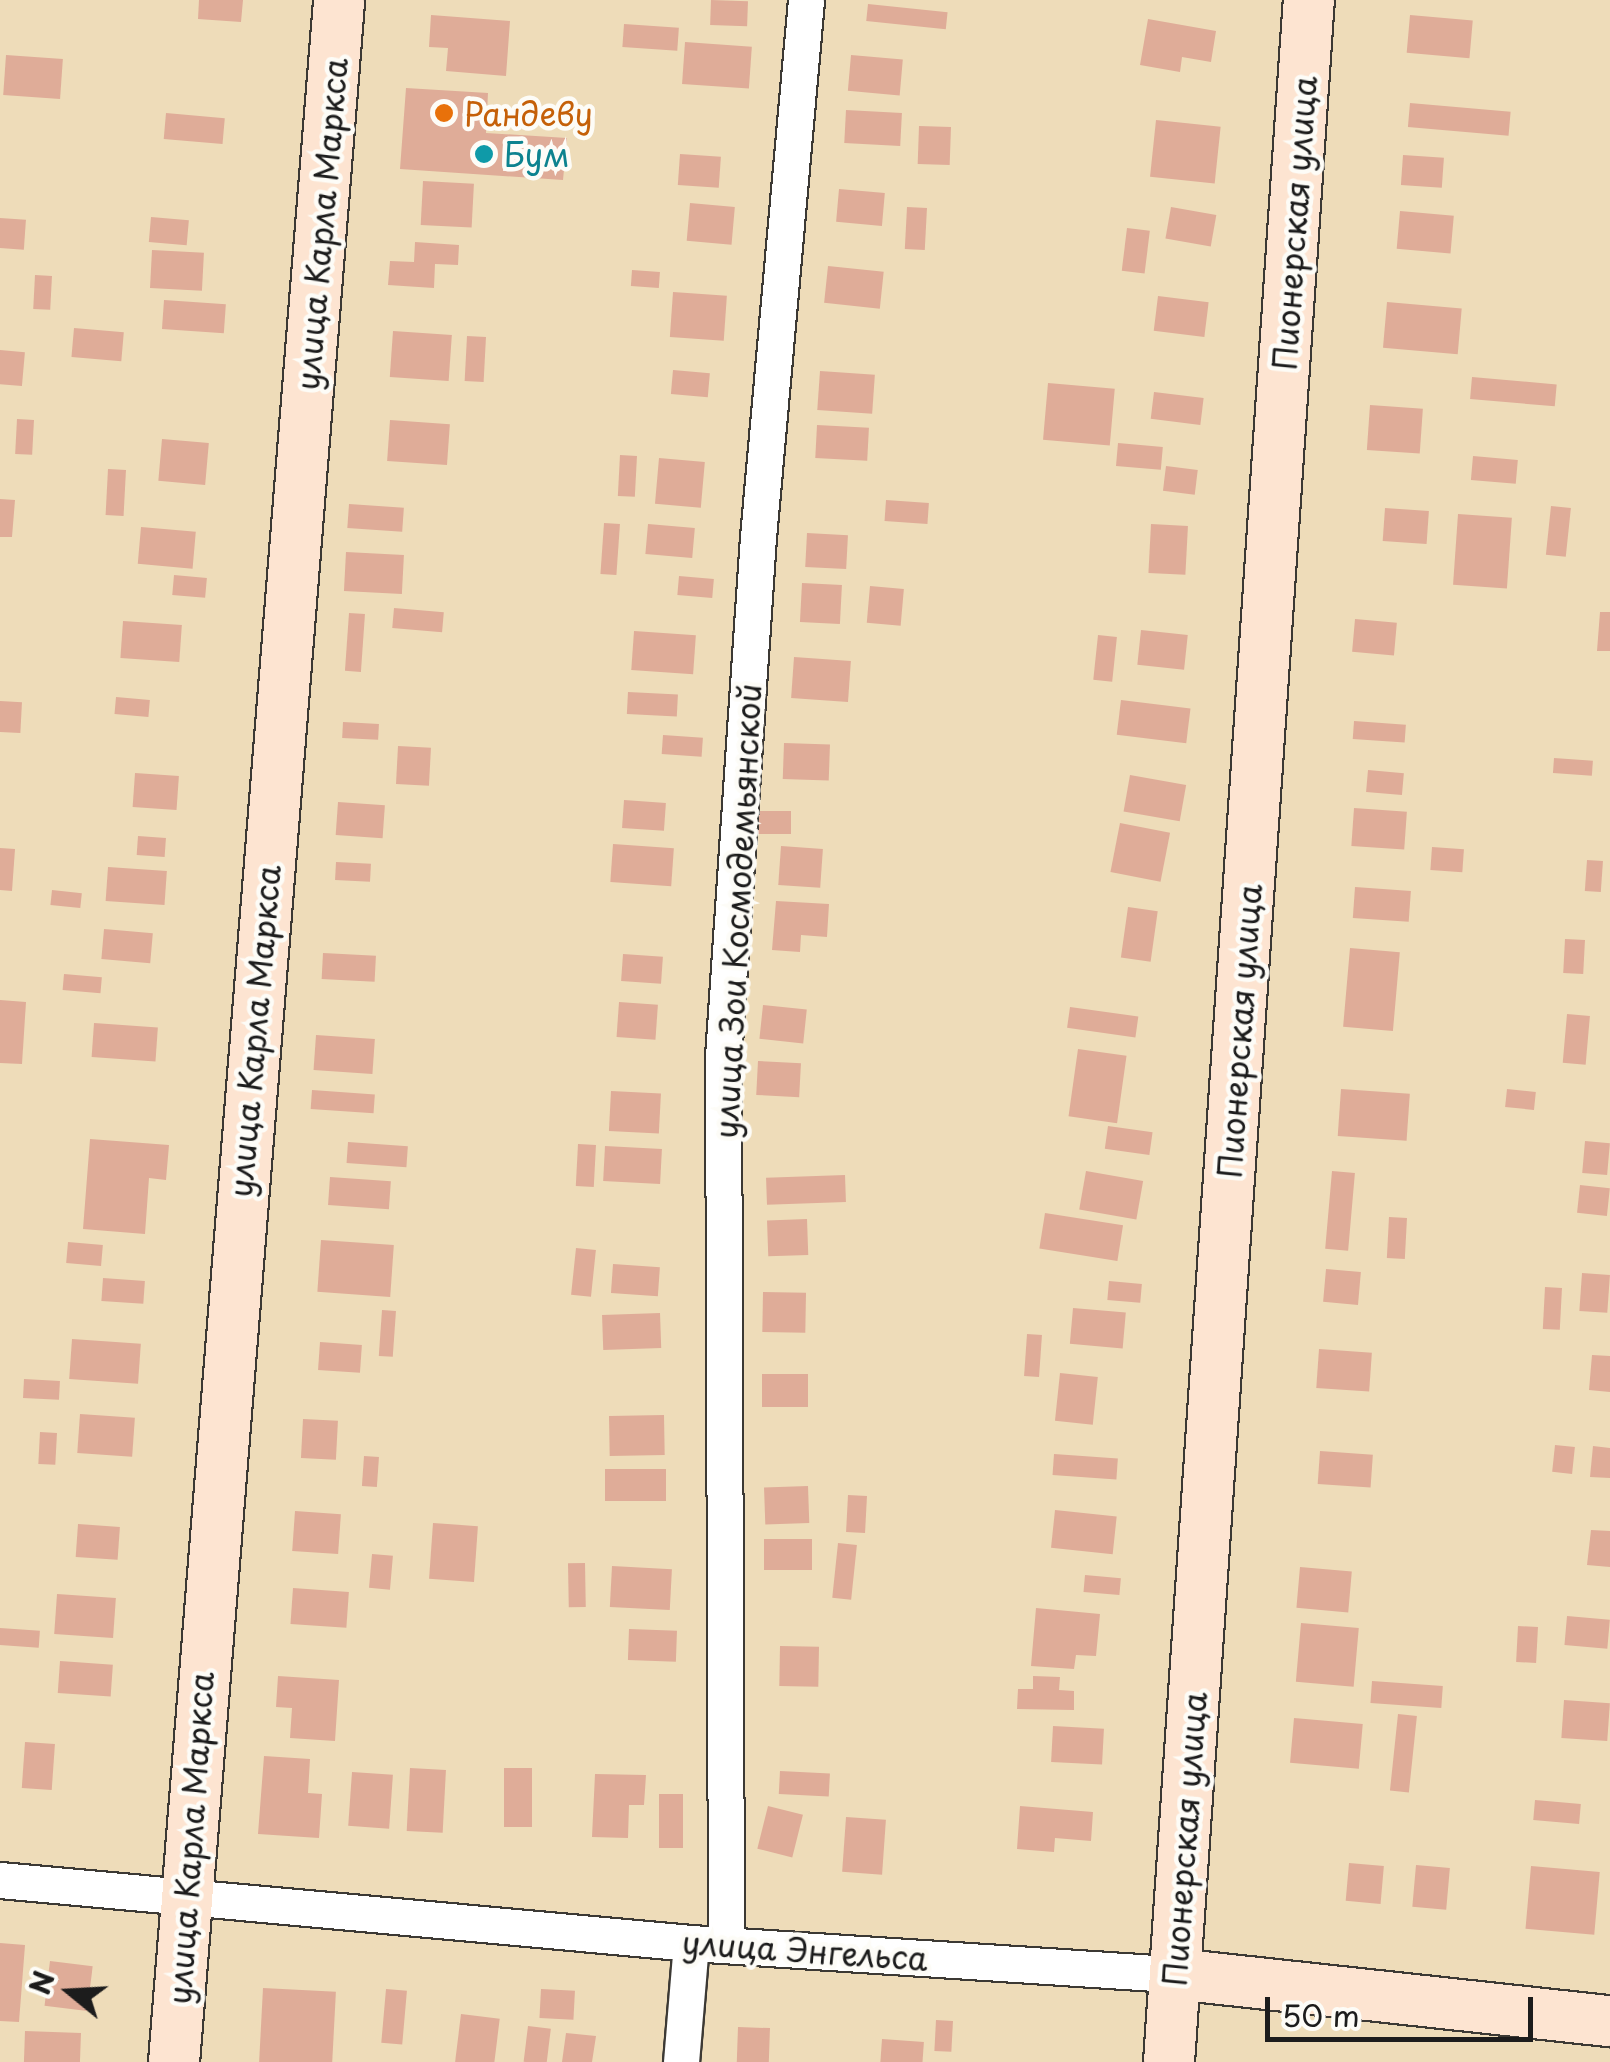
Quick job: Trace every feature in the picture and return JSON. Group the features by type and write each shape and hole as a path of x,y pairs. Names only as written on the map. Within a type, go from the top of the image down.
{"street":[{"name":"улица Карла Маркса","path":"174,2062 183,1896 339,0"},
{"name":"улица Зои Космодемьянской","path":"681,2062 709,1944 724,1057 758,536 806,0"},
{"name":"Пионерская улица","path":"1169,2062 1309,0"},
{"name":"улица Энгельса","path":"0,1880 709,1944 1175,1974 1610,2021"}],"building":[{"path":"199,0 243,0 241,22 198,19"},
{"path":"711,0 748,1 747,26 710,25"},
{"path":"868,4 948,12 946,29 866,21"},
{"path":"431,15 510,21 506,76 446,71 448,48 429,47"},
{"path":"1410,15 1473,20 1469,58 1407,53"},
{"path":"1148,19 1216,31 1211,62 1182,57 1180,72 1140,65"},
{"path":"624,24 679,28 677,51 622,47"},
{"path":"685,42 752,47 749,89 682,84"},
{"path":"6,55 63,59 60,99 3,95"},
{"path":"851,55 903,60 900,95 848,91"},
{"name":"Бум","path":"406,88 488,93 486,133 567,138 563,180 400,169"},
{"path":"1410,103 1511,112 1509,136 1408,127"},
{"path":"846,110 902,113 900,146 844,143"},
{"path":"166,113 225,118 223,144 164,139"},
{"path":"1156,120 1221,127 1215,183 1150,177"},
{"path":"919,126 951,127 950,165 918,164"},
{"path":"680,154 721,157 719,188 678,185"},
{"path":"1403,155 1444,158 1442,188 1401,185"},
{"path":"423,181 474,184 472,228 421,225"},
{"path":"839,189 885,193 882,226 836,222"},
{"path":"690,203 735,207 732,245 687,241"},
{"path":"907,207 927,208 925,250 905,249"},
{"path":"1171,207 1216,215 1211,247 1165,239"},
{"path":"1400,211 1454,216 1450,254 1397,249"},
{"path":"151,217 189,220 187,245 149,242"},
{"path":"0,218 26,220 24,250 0,248"},
{"path":"1127,228 1150,231 1145,273 1122,271"},
{"path":"415,242 459,245 458,265 435,264 434,288 388,285 390,261 414,262"},
{"path":"152,250 204,253 202,291 150,288"},
{"path":"828,266 884,272 880,309 824,303"},
{"path":"632,270 660,272 659,288 631,286"},
{"path":"35,275 52,276 50,310 33,309"},
{"path":"673,292 727,296 724,341 670,337"},
{"path":"1158,296 1209,302 1204,337 1154,331"},
{"path":"164,300 226,304 224,333 162,329"},
{"path":"1387,302 1462,309 1458,354 1383,348"},
{"path":"74,328 124,332 121,361 71,357"},
{"path":"393,331 452,335 449,381 390,377"},
{"path":"467,336 486,337 484,382 465,381"},
{"path":"0,350 25,352 22,386 0,384"},
{"path":"673,370 710,373 708,397 671,394"},
{"path":"820,371 875,375 872,414 817,410"},
{"path":"1472,377 1557,384 1555,406 1470,399"},
{"path":"1048,383 1115,389 1110,446 1043,440"},
{"path":"1154,392 1204,398 1200,425 1151,419"},
{"path":"1370,405 1423,409 1420,454 1367,450"},
{"path":"17,419 34,420 32,455 15,454"},
{"path":"390,420 450,424 447,465 387,461"},
{"path":"817,425 869,428 867,461 815,458"},
{"path":"162,439 209,443 205,485 158,481"},
{"path":"1118,443 1163,447 1161,470 1116,466"},
{"path":"620,455 637,456 635,497 618,496"},
{"path":"1473,456 1518,460 1516,484 1471,480"},
{"path":"659,458 705,462 701,508 655,504"},
{"path":"1166,466 1198,470 1195,495 1163,491"},
{"path":"108,469 126,470 124,516 106,515"},
{"path":"0,499 15,500 12,537 0,537"},
{"path":"886,500 929,503 927,524 885,521"},
{"path":"349,504 404,508 402,532 347,528"},
{"path":"1551,506 1571,508 1566,557 1546,555"},
{"path":"1385,508 1429,511 1427,544 1383,541"},
{"path":"1458,514 1512,518 1507,589 1453,585"},
{"path":"604,523 620,524 616,575 600,574"},
{"path":"648,524 695,528 692,558 645,554"},
{"path":"1151,524 1188,526 1185,575 1148,573"},
{"path":"141,527 196,532 193,569 138,564"},
{"path":"807,533 848,535 846,569 805,567"},
{"path":"346,552 404,555 402,594 344,591"},
{"path":"174,575 207,578 205,598 172,595"},
{"path":"679,576 714,579 712,598 677,595"},
{"path":"802,583 842,585 840,624 800,622"},
{"path":"870,586 904,589 901,626 867,623"},
{"path":"394,608 444,612 442,632 392,628"},
{"path":"1600,612 1610,612 1610,651 1597,651"},
{"path":"349,613 365,614 361,672 345,671"},
{"path":"1355,619 1397,623 1394,656 1352,652"},
{"path":"123,621 182,625 179,662 120,658"},
{"path":"1141,630 1188,635 1184,670 1137,665"},
{"path":"634,631 696,635 693,674 631,670"},
{"path":"1098,635 1117,637 1112,682 1093,680"},
{"path":"794,657 851,661 848,702 791,698"},
{"path":"628,692 678,695 677,717 627,714"},
{"path":"116,697 150,700 148,717 115,714"},
{"path":"1121,700 1190,709 1186,743 1117,735"},
{"path":"0,701 22,702 20,733 0,732"},
{"path":"1354,721 1406,725 1405,743 1353,739"},
{"path":"343,722 379,724 378,740 342,738"},
{"path":"663,735 703,738 702,757 662,754"},
{"path":"784,743 830,745 829,781 783,779"},
{"path":"398,746 431,748 429,786 396,784"},
{"path":"1554,758 1593,761 1592,776 1553,773"},
{"path":"1368,770 1404,773 1402,795 1366,792"},
{"path":"135,773 179,776 177,810 133,807"},
{"path":"1130,775 1186,785 1180,821 1124,811"},
{"path":"624,800 666,803 664,831 622,828"},
{"path":"338,802 385,805 383,838 336,835"},
{"path":"1354,808 1407,812 1404,850 1351,846"},
{"path":"757,811 791,811 791,834 757,834"},
{"path":"1120,823 1170,833 1161,882 1110,872"},
{"path":"138,836 166,838 165,857 137,855"},
{"path":"613,844 674,848 671,886 610,882"},
{"path":"781,846 823,849 820,888 778,885"},
{"path":"1432,847 1464,849 1462,872 1430,870"},
{"path":"0,848 15,849 12,891 0,890"},
{"path":"1587,860 1603,861 1601,892 1585,891"},
{"path":"336,862 371,864 370,882 335,880"},
{"path":"108,867 167,871 164,905 106,901"},
{"path":"1355,887 1411,891 1409,922 1353,918"},
{"path":"52,890 82,893 80,908 50,905"},
{"path":"776,901 829,904 827,937 801,935 800,952 772,950"},
{"path":"1128,907 1158,911 1151,962 1121,958"},
{"path":"104,929 153,933 150,963 101,959"},
{"path":"1565,939 1585,940 1583,974 1563,973"},
{"path":"1350,948 1400,952 1393,1031 1343,1027"},
{"path":"323,953 376,956 375,982 322,979"},
{"path":"623,954 663,957 661,984 621,981"},
{"path":"64,974 102,977 100,993 63,990"},
{"path":"0,1000 26,1002 22,1064 0,1063"},
{"path":"619,1002 658,1005 655,1040 617,1037"},
{"path":"763,1005 807,1010 803,1043 759,1039"},
{"path":"1070,1007 1138,1017 1135,1037 1067,1028"},
{"path":"1567,1014 1590,1016 1586,1065 1563,1063"},
{"path":"94,1023 158,1027 155,1061 92,1057"},
{"path":"316,1035 375,1039 372,1074 314,1070"},
{"path":"1078,1049 1127,1056 1117,1123 1069,1116"},
{"path":"758,1061 801,1063 799,1097 756,1095"},
{"path":"1341,1089 1410,1094 1407,1141 1338,1136"},
{"path":"1507,1089 1536,1092 1534,1110 1505,1107"},
{"path":"312,1090 375,1094 374,1113 311,1109"},
{"path":"611,1091 661,1094 659,1134 609,1131"},
{"path":"1108,1126 1153,1132 1149,1155 1105,1149"},
{"path":"90,1139 169,1145 166,1180 149,1178 145,1234 83,1229"},
{"path":"1585,1141 1610,1143 1607,1175 1582,1173"},
{"path":"348,1142 408,1146 406,1167 347,1163"},
{"path":"578,1144 596,1145 594,1187 576,1186"},
{"path":"605,1146 662,1149 660,1184 603,1181"},
{"path":"1086,1171 1143,1181 1136,1219 1079,1209"},
{"path":"1332,1171 1355,1173 1348,1251 1325,1249"},
{"path":"845,1175 846,1202 767,1205 766,1178"},
{"path":"330,1177 391,1181 389,1209 328,1205"},
{"path":"1580,1185 1610,1188 1607,1216 1577,1213"},
{"path":"1045,1213 1123,1225 1117,1261 1039,1249"},
{"path":"1389,1217 1407,1218 1405,1259 1387,1258"},
{"path":"807,1219 808,1255 768,1256 767,1220"},
{"path":"321,1240 394,1245 390,1297 317,1292"},
{"path":"68,1242 103,1245 101,1266 66,1263"},
{"path":"576,1248 596,1250 591,1297 571,1295"},
{"path":"613,1264 660,1267 658,1296 611,1293"},
{"path":"1326,1269 1361,1272 1358,1305 1323,1302"},
{"path":"1582,1273 1610,1275 1607,1313 1579,1311"},
{"path":"103,1278 145,1281 143,1304 101,1301"},
{"path":"1109,1281 1142,1284 1140,1303 1107,1300"},
{"path":"1545,1287 1562,1288 1560,1330 1543,1329"},
{"path":"763,1292 806,1293 805,1333 762,1332"},
{"path":"1073,1308 1126,1313 1123,1348 1070,1344"},
{"path":"382,1310 396,1311 393,1357 379,1356"},
{"path":"660,1313 661,1348 603,1350 602,1315"},
{"path":"1027,1334 1042,1335 1039,1377 1024,1376"},
{"path":"72,1339 141,1344 138,1384 69,1379"},
{"path":"320,1342 362,1345 360,1373 318,1370"},
{"path":"1319,1349 1372,1353 1369,1392 1316,1388"},
{"path":"1592,1355 1610,1356 1610,1392 1589,1390"},
{"path":"1060,1373 1098,1377 1093,1425 1055,1421"},
{"path":"762,1374 808,1374 808,1407 762,1407"},
{"path":"24,1379 60,1381 59,1400 23,1398"},
{"path":"80,1414 135,1418 132,1457 77,1453"},
{"path":"664,1415 665,1455 610,1456 609,1416"},
{"path":"303,1419 338,1421 336,1460 301,1458"},
{"path":"40,1432 57,1433 55,1465 38,1464"},
{"path":"1555,1445 1575,1447 1572,1474 1552,1472"},
{"path":"1593,1446 1610,1448 1610,1478 1590,1477"},
{"path":"1320,1451 1373,1455 1371,1488 1318,1484"},
{"path":"1054,1454 1118,1458 1116,1479 1053,1475"},
{"path":"364,1456 379,1457 377,1487 362,1486"},
{"path":"605,1469 666,1469 666,1501 605,1501"},
{"path":"808,1486 809,1523 765,1525 764,1488"},
{"path":"848,1495 867,1496 865,1533 846,1532"},
{"path":"1055,1510 1117,1516 1113,1554 1051,1548"},
{"path":"295,1511 341,1514 338,1554 292,1551"},
{"path":"433,1523 478,1526 474,1582 429,1579"},
{"path":"78,1524 120,1527 118,1560 76,1557"},
{"path":"1591,1530 1610,1531 1610,1567 1587,1565"},
{"path":"764,1539 812,1539 812,1570 764,1570"},
{"path":"838,1543 857,1545 851,1600 832,1598"},
{"path":"372,1554 393,1556 390,1590 369,1588"},
{"path":"568,1563 585,1563 586,1607 569,1607"},
{"path":"612,1566 672,1569 670,1610 610,1607"},
{"path":"1300,1567 1352,1572 1348,1612 1296,1608"},
{"path":"1085,1575 1121,1578 1119,1595 1084,1592"},
{"path":"293,1588 349,1592 346,1628 290,1624"},
{"path":"57,1594 116,1598 113,1638 54,1634"},
{"path":"1036,1608 1100,1614 1096,1656 1076,1655 1074,1669 1031,1666"},
{"path":"1567,1616 1610,1620 1607,1649 1564,1645"},
{"path":"1301,1623 1359,1628 1354,1687 1296,1682"},
{"path":"1518,1626 1538,1627 1536,1663 1516,1662"},
{"path":"0,1628 40,1631 39,1648 0,1645"},
{"path":"629,1629 677,1631 676,1662 628,1660"},
{"path":"780,1646 819,1647 818,1687 779,1686"},
{"path":"60,1661 113,1665 111,1697 58,1693"},
{"path":"278,1676 339,1680 335,1741 290,1738 292,1708 276,1707"},
{"path":"1033,1676 1060,1677 1059,1690 1074,1691 1074,1710 1017,1709 1018,1689 1033,1689"},
{"path":"1372,1681 1443,1686 1441,1708 1370,1703"},
{"path":"1564,1700 1610,1703 1607,1741 1561,1738"},
{"path":"1398,1714 1417,1716 1409,1793 1390,1791"},
{"path":"1294,1718 1363,1724 1359,1769 1290,1763"},
{"path":"1053,1726 1104,1729 1102,1765 1051,1762"},
{"path":"25,1742 55,1744 52,1790 22,1788"},
{"path":"264,1756 310,1759 308,1793 322,1794 319,1838 258,1834"},
{"path":"410,1768 446,1770 443,1833 407,1831"},
{"path":"504,1768 532,1768 532,1827 504,1827"},
{"path":"780,1771 830,1774 829,1797 779,1794"},
{"path":"352,1772 393,1775 389,1829 348,1826"},
{"path":"595,1774 646,1775 644,1805 629,1805 628,1838 592,1837"},
{"path":"659,1794 683,1794 683,1848 659,1848"},
{"path":"1535,1800 1581,1804 1579,1824 1533,1820"},
{"path":"768,1806 803,1815 792,1857 757,1849"},
{"path":"1020,1806 1093,1812 1091,1841 1055,1838 1054,1852 1017,1849"},
{"path":"846,1817 886,1820 882,1875 842,1872"},
{"path":"1349,1863 1384,1866 1381,1904 1346,1901"},
{"path":"1416,1865 1450,1868 1446,1910 1412,1907"},
{"path":"1531,1866 1600,1872 1594,1935 1526,1929"},
{"path":"0,1943 25,1945 19,2022 0,2021"},
{"path":"50,1961 93,1966 87,2011 45,2006"},
{"path":"263,1988 336,1992 332,2062 259,2062"},
{"path":"386,1989 407,1991 402,2045 381,2043"},
{"path":"541,1989 575,1991 573,2020 539,2018"},
{"path":"461,2014 500,2019 494,2062 455,2062"},
{"path":"936,2020 953,2021 951,2052 934,2051"},
{"path":"528,2026 551,2029 547,2062 524,2062"},
{"path":"738,2027 770,2028 769,2062 737,2062"},
{"path":"25,2031 81,2033 80,2062 24,2062"},
{"path":"566,2033 596,2036 592,2062 562,2062"},
{"path":"882,2039 924,2042 922,2062 880,2062"}],"place":[{"name":"Рандеву","path":"444,113"},
{"name":"Бум","path":"484,154"}]}
